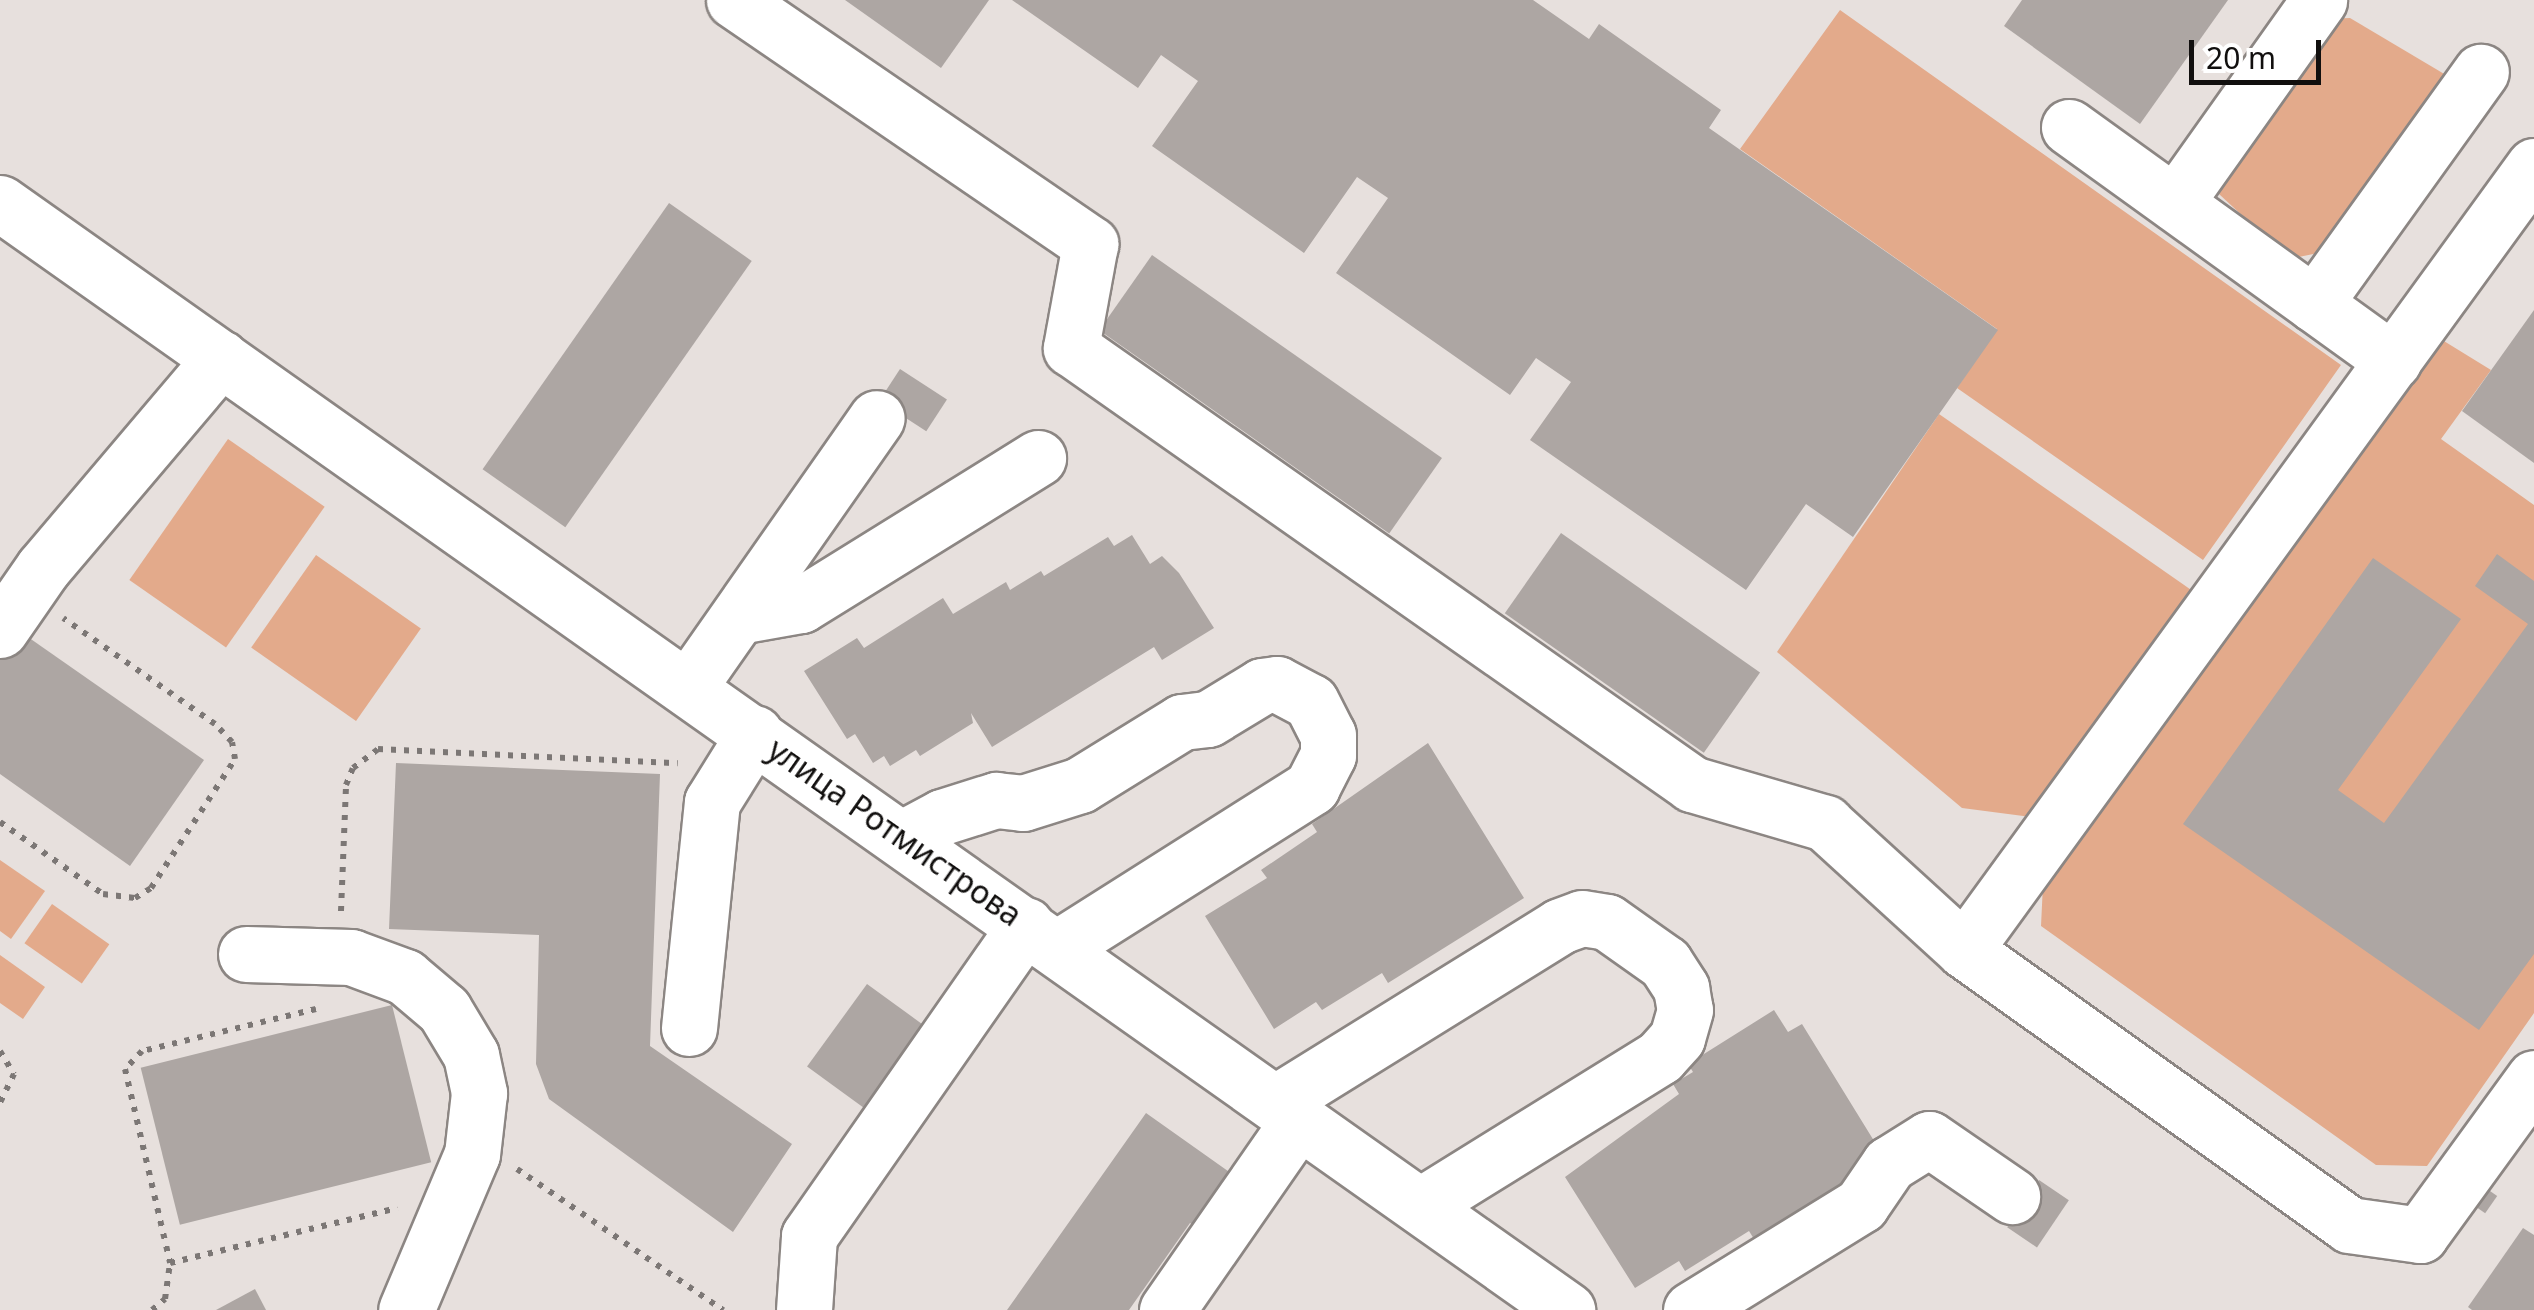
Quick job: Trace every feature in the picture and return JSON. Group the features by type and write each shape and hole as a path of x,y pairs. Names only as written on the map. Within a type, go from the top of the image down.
{"street":[{"path":"734,0 1090,244 1071,348 1692,784 1826,824 1964,950 2349,1225 2420,1236 2517,1141 2534,1078"},
{"path":"2175,204 2319,0"},
{"path":"2314,304 2481,72"},
{"path":"2069,127 2393,361"},
{"path":"1964,950 2534,166"},
{"name":"улица Ротмистрова","path":"0,203 690,686 1567,1310"},
{"path":"13,611 221,358"},
{"path":"690,686 877,418"},
{"path":"739,616 800,605 1038,458"},
{"path":"804,1310 809,1236 1042,937 1312,788 1328,756 1328,735 1311,702 1277,684 1262,686 1208,719 1182,722 1080,784 1023,803 996,800 942,816 903,838"},
{"path":"689,1028 704,835 723,779 755,733"},
{"path":"1168,1310 1288,1111 1560,926 1582,918 1606,922 1665,963 1681,988 1685,1010 1677,1038 1660,1057 1420,1206"},
{"path":"246,954 332,982 404,977 444,1010 470,1055 479,1093 474,1140 406,1310"},
{"path":"1691,1310 1861,1204 1889,1164 1929,1139 2012,1196"}],"path":[{"path":"0,822 102,894 135,898 151,888 235,759 232,742 215,724 13,611"},
{"path":"152,1310 172,1282 170,1263 125,1069 142,1051 332,982 346,785 365,755 378,749 674,761 723,779"},
{"path":"0,1051 14,1074 0,1103"},
{"path":"474,1140 722,1310"},
{"path":"170,1263 455,1194"}],"shaded area":[{"path":"1840,10 2341,365 2203,560 1957,388 1997,329 1740,149"},
{"path":"2350,18 2451,78 2323,252 2289,259 2219,194 2219,160 2323,19"},
{"path":"2439,338 2491,370 2441,439 2534,505 2534,1013 2427,1166 2376,1165 2041,926 2043,884"},
{"path":"1939,414 2197,594 2031,817 1962,808 1777,652"},
{"path":"228,439 325,507 226,648 129,580"},
{"path":"316,555 421,628 356,721 251,648"},
{"path":"0,860 45,891 11,939 0,931"},
{"path":"52,904 109,944 82,983 24,943"},
{"path":"0,955 45,987 23,1019 0,1003"}],"building":[{"path":"845,0 989,0 941,68"},
{"path":"1012,0 1533,0 1589,39 1599,24 1721,110 1709,128 1998,330 1853,537 1806,504 1746,590 1530,440 1571,382 1536,358 1510,395 1336,273 1388,198 1357,177 1304,253 1152,146 1198,81 1161,55 1138,88"},
{"path":"2022,0 2228,0 2140,124 2004,26"},
{"path":"669,203 752,261 565,527 483,469"},
{"path":"1152,255 1442,458 1389,533 1099,330"},
{"path":"2534,310 2534,463 2462,411"},
{"path":"900,369 947,399 926,431 879,401"},
{"path":"1561,533 1760,672 1704,753 1505,613"},
{"path":"1132,535 1150,564 1162,556 1179,573 1214,628 1162,660 1154,647 992,747 971,713 973,723 920,756 916,750 890,766 884,756 873,763 855,734 847,739 804,671 857,638 864,648 943,598 953,614 1006,582 1010,590 1041,571 1044,576 1108,537 1114,546"},
{"path":"2497,554 2534,581 2534,954 2479,1030 2183,824 2373,558 2461,619 2338,790 2384,823 2528,624 2475,586"},
{"path":"15,628 204,760 130,866 0,774 0,650"},
{"path":"1428,743 1524,898 1388,983 1382,973 1322,1010 1316,1002 1274,1029 1205,916 1267,878 1261,870 1317,832 1312,824"},
{"path":"396,763 660,774 650,1046 792,1144 733,1232 549,1099 536,1064 539,935 389,929"},
{"path":"867,984 928,1029 869,1111 807,1067"},
{"path":"392,1005 431,1162 180,1225 141,1068"},
{"path":"1774,1010 1788,1032 1802,1024 1879,1149 1853,1166 1859,1174 1754,1239 1749,1231 1685,1271 1679,1261 1635,1288 1565,1177 1679,1094 1673,1084 1693,1072 1688,1064"},
{"path":"1146,1113 1242,1181 1205,1234 1190,1223 1129,1310 1007,1310"},
{"path":"2039,1180 2069,1200 2037,1247 2007,1227"},
{"path":"2480,1184 2497,1196 2485,1213 2468,1201"},
{"path":"2523,1228 2534,1235 2534,1310 2472,1310 2468,1307"},
{"path":"255,1289 266,1310 216,1310"}]}
